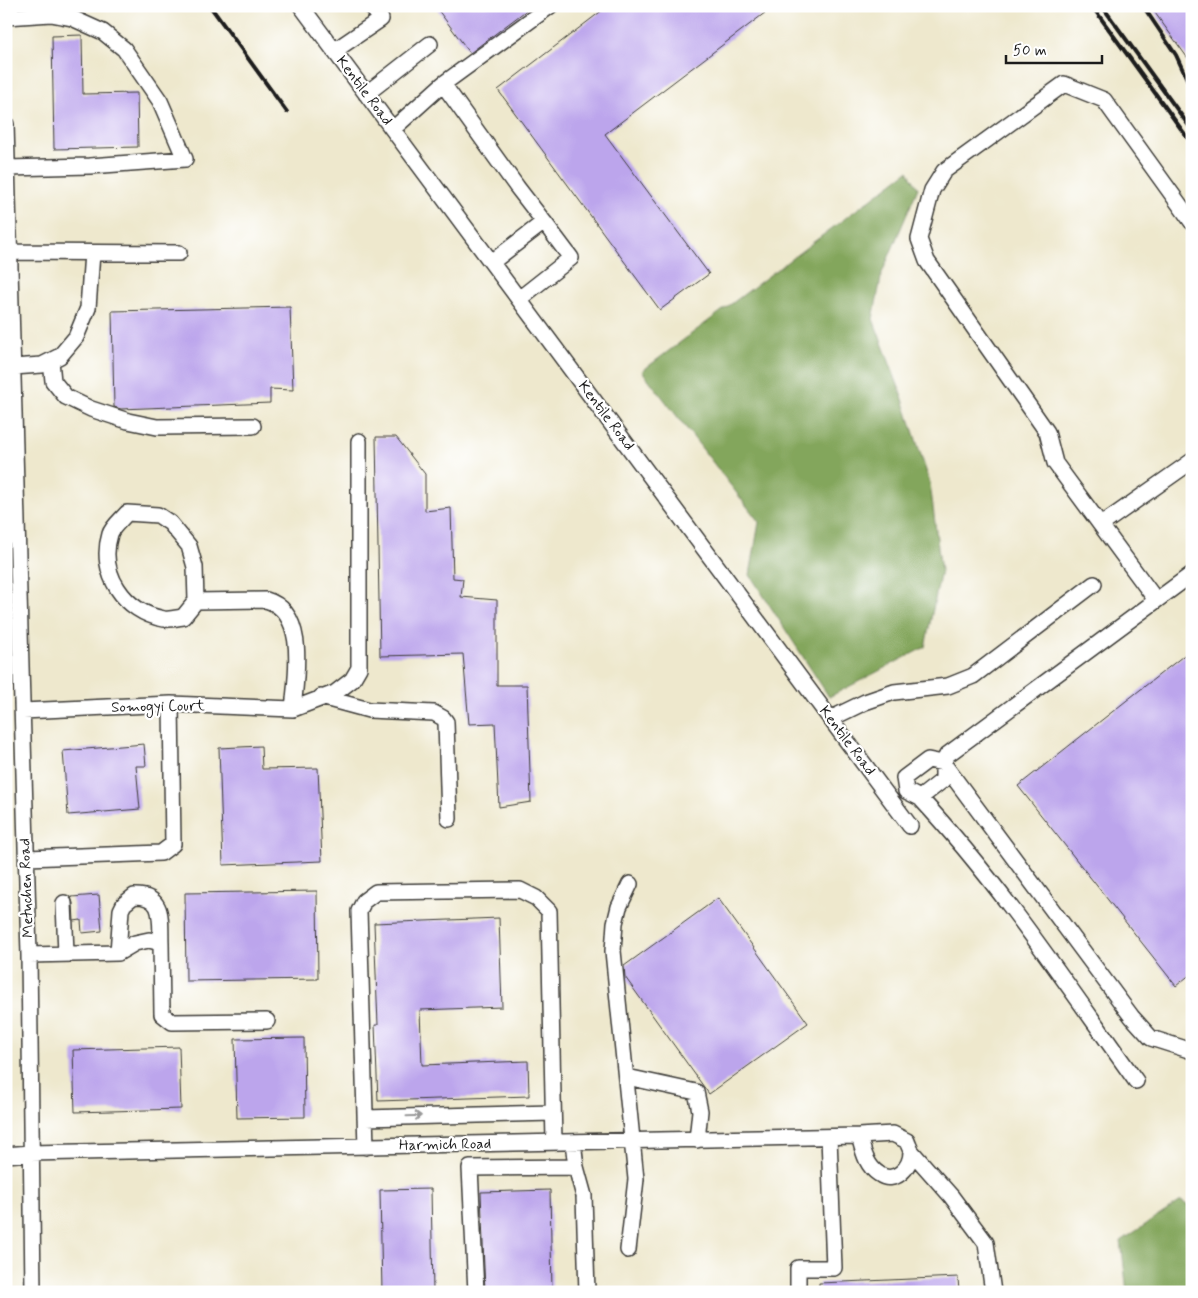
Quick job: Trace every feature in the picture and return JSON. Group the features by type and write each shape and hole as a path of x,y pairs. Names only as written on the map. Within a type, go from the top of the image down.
{"street":[{"name":"Kentile Road","path":"300,6 910,826"},
{"path":"334,51 381,19 371,6"},
{"path":"392,128 443,84 550,6"},
{"path":"6,16 51,14 72,18 103,32 124,49 160,101 185,158 90,166 8,168"},
{"path":"366,94 430,44"},
{"path":"443,84 571,258 519,299"},
{"path":"1156,600 1055,464 1047,432 927,260 919,239 932,190 944,171 1064,84 1104,100 1192,222"},
{"name":"Metuchen Road","path":"6,124 27,858 33,1292"},
{"path":"492,262 544,222"},
{"path":"10,252 179,253"},
{"path":"13,367 42,365 51,361 60,356 76,337 88,308 92,253"},
{"path":"51,361 53,381 66,397 91,409 128,421 157,427 253,426"},
{"path":"196,601 266,600 273,602 288,614 295,636 294,709 335,693 352,680 359,668 359,441"},
{"path":"1101,525 1192,461"},
{"path":"127,513 158,515 170,523 189,546 195,567 196,601 183,617 164,619 135,608 112,583 106,559 110,532 127,513"},
{"path":"920,798 943,780 943,763 947,755 1192,574"},
{"path":"830,719 865,702 894,692 948,686 973,676 1094,584"},
{"path":"321,697 369,710 434,713 443,718 446,722 449,819"},
{"path":"27,858 161,852 173,844 171,704"},
{"name":"Somogyi Court","path":"23,711 171,704 294,709"},
{"path":"906,790 904,778 928,760 943,763 1132,1017 1151,1038 1192,1050"},
{"path":"891,801 906,790"},
{"path":"906,790 920,798 949,830 1022,922 1136,1080"},
{"path":"628,1250 636,1179 613,951 615,923 619,906 630,884"},
{"path":"366,1147 360,912 364,901 376,892 520,890 536,898 549,911 554,1142"},
{"path":"118,952 121,910 124,904 134,896 147,897 153,900 160,910 162,1014 172,1022 267,1021"},
{"path":"64,903 66,954"},
{"path":"29,955 118,952 135,943 149,940 161,943"},
{"path":"1174,1045 1192,1036"},
{"path":"626,1077 696,1092 700,1111 697,1140"},
{"path":"365,1118 553,1112"},
{"name":"Harmich Road","path":"6,1155 893,1134 907,1141 911,1151 951,1196 986,1243 993,1292"},
{"path":"859,1136 869,1164 879,1175 888,1178 900,1175 908,1165 911,1151"},
{"path":"798,1292 798,1268 834,1268 829,1137"},
{"path":"574,1142 576,1166 584,1196 587,1292"},
{"path":"470,1145 476,1292"},
{"path":"470,1168 576,1166"}],"green space":[{"path":"908,171 918,188 882,273 873,319 901,393 930,483 941,571 925,647 829,697 750,575 759,522 642,371"},
{"path":"1181,1201 1192,1208 1192,1292 1127,1292 1121,1241"}],"building":[{"path":"435,6 532,6 470,53"},
{"path":"608,6 774,6 605,134 709,274 660,310 498,90"},
{"path":"1150,6 1192,6 1192,64"},
{"path":"82,35 83,94 137,93 138,147 54,149 52,36"},
{"path":"290,307 293,390 270,389 270,403 121,409 114,407 112,311"},
{"path":"376,437 396,437 425,474 425,511 451,508 453,578 463,579 461,597 497,600 497,685 527,685 531,802 499,807 495,723 469,724 463,654 380,656"},
{"path":"1192,649 1192,973 1176,986 1018,786"},
{"path":"144,744 146,766 136,766 140,809 68,815 63,751"},
{"path":"261,746 262,769 318,768 322,861 223,865 219,748"},
{"path":"317,891 318,979 186,981 185,893"},
{"path":"99,895 102,931 82,933 81,920 74,921 71,897"},
{"path":"718,898 808,1023 709,1094 625,977 624,966"},
{"path":"499,918 502,1007 420,1010 422,1065 528,1061 529,1096 378,1101 375,1025 378,1025 374,923"},
{"path":"304,1038 305,1117 237,1118 235,1039"},
{"path":"179,1047 181,1109 75,1112 73,1050"},
{"path":"431,1189 433,1292 382,1292 380,1190"},
{"path":"550,1190 552,1292 485,1292 481,1192"},
{"path":"958,1277 959,1292 819,1292 819,1283"}],"railway":[{"path":"210,6 287,112"},
{"path":"1092,6 1192,144"},
{"path":"1102,6 1192,130"},
{"path":"1143,6 1176,55 1192,90"}]}
